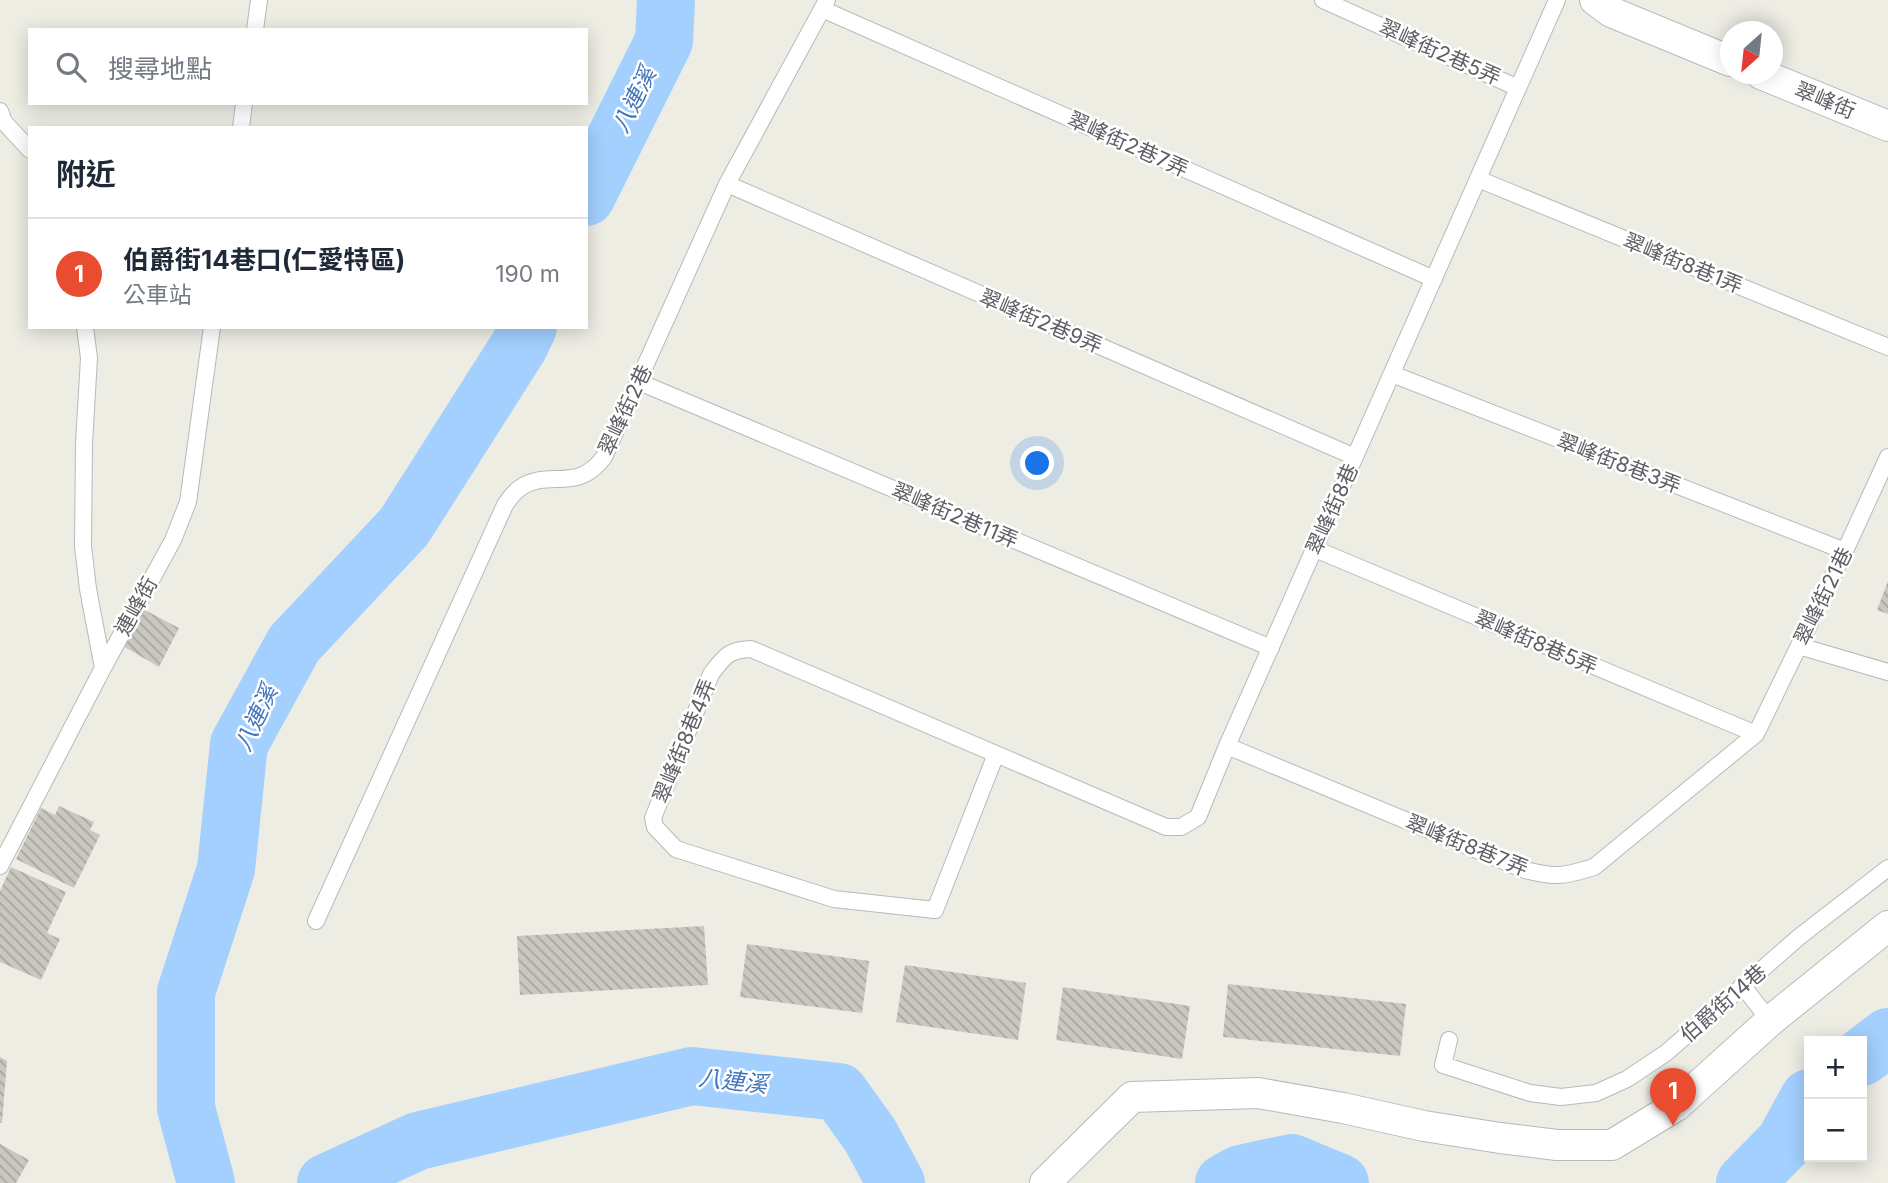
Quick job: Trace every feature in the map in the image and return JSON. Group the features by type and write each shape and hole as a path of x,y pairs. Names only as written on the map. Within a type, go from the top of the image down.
{"street":[{"path":"1595,0 1611,12 1720,57"},
{"name":"翠峰街","path":"1783,83 1888,126"},
{"path":"1045,1183 1132,1097 1258,1093 1500,1138 1557,1145 1612,1145 1676,1106 1770,1021 1888,926"}],"lane":[{"path":"254,28 259,0"},
{"name":"翠峰街2巷5弄","path":"1323,0 1518,88"},
{"name":"翠峰街8巷","path":"996,754 1166,827 1181,827 1198,817 1557,0"},
{"name":"翠峰街2巷","path":"316,921 505,505 519,489 533,482 580,477 595,470 604,457 727,184 824,5"},
{"name":"翠峰街2巷7弄","path":"824,5 1434,279"},
{"path":"241,126 244,105"},
{"path":"0,111 4,122 28,148"},
{"name":"翠峰街8巷1弄","path":"1478,179 1888,347"},
{"name":"翠峰街2巷9弄","path":"727,184 1355,457"},
{"path":"85,329 89,358 84,443 83,546 103,667"},
{"name":"連峰街","path":"0,866 103,667 173,540 188,502 212,329"},
{"name":"翠峰街8巷3弄","path":"1392,374 1845,551"},
{"name":"翠峰街2巷11弄","path":"639,382 1270,648"},
{"name":"翠峰街21巷","path":"1756,734 1887,464"},
{"name":"翠峰街8巷5弄","path":"1315,549 1756,734"},
{"path":"1799,646 1888,672"},
{"name":"翠峰街8巷4弄","path":"751,649 996,754 935,910 834,899 676,849 655,827 653,818 711,674 726,654 737,650 751,649"},
{"name":"翠峰街8巷7弄","path":"1227,746 1525,870 1546,876 1565,876 1594,867 1756,734"},
{"name":"伯爵街14巷","path":"1449,1040 1443,1065 1531,1093 1561,1097 1597,1093 1627,1079 1665,1053 1799,937 1888,868"},
{"path":"1742,985 1770,1021"}],"building":[{"path":"1888,581 1888,614 1877,610"},
{"path":"143,609 179,628 159,667 123,646"},
{"path":"59,806 94,822 90,830 100,835 74,888 16,859 41,808 55,815"},
{"path":"11,867 66,892 47,933 60,939 41,980 0,962 0,891"},
{"path":"704,926 708,985 520,995 517,936"},
{"path":"747,944 869,961 862,1013 740,997"},
{"path":"905,965 1026,983 1018,1040 896,1022"},
{"path":"1228,984 1406,1004 1400,1056 1223,1037"},
{"path":"1063,987 1190,1006 1182,1059 1056,1040"},
{"path":"0,1057 7,1061 2,1123 0,1123"},
{"path":"0,1144 29,1160 16,1183 0,1183"}],"waterway":[{"name":"八連溪","path":"588,193 664,41 666,0"},
{"name":"八連溪","path":"206,1183 186,1108 186,992 226,869 239,744 294,644 404,527 519,346 527,329"},
{"name":"八連溪","path":"1867,1053 1888,1037"},
{"name":"八連溪","path":"326,1183 418,1141 692,1076 839,1092 870,1135 896,1183"},
{"name":"八連溪","path":"1745,1183 1785,1142 1808,1099"},
{"name":"八連溪","path":"1224,1183 1240,1174 1292,1163 1340,1183"}],"place":[{"name":"伯爵街14巷口(仁愛特區)","path":"1673,1126"}]}
